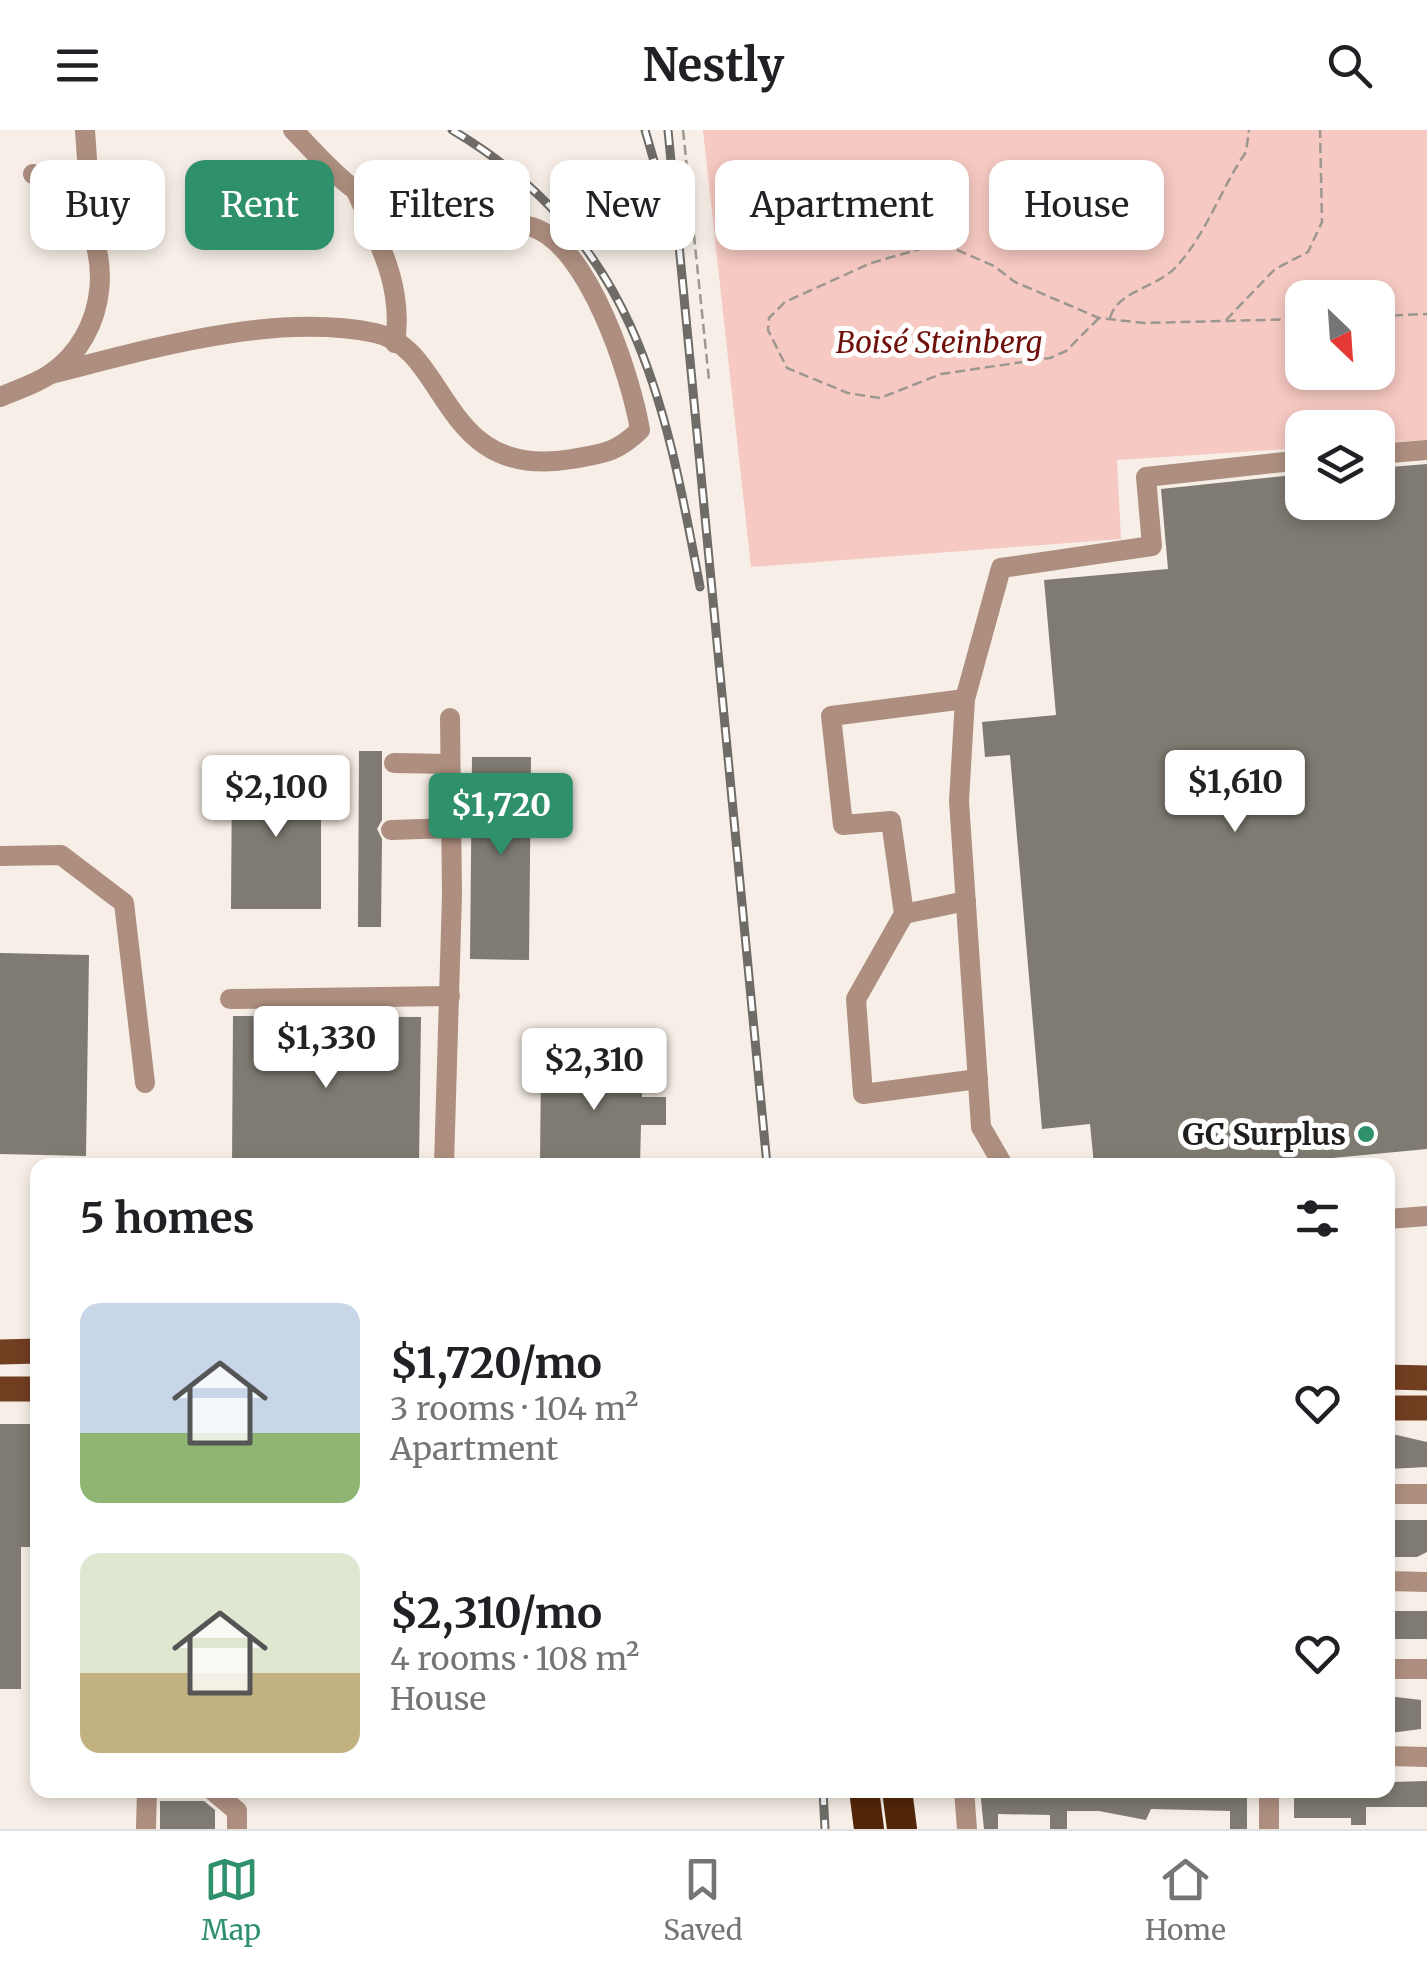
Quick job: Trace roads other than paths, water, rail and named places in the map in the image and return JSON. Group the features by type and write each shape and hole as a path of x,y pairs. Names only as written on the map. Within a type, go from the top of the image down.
{"highway":[{"path":"865,1798 869,1829"},
{"path":"898,1798 902,1829"}],"main road":[{"path":"0,1352 30,1352"},
{"path":"1395,1377 1427,1378"},
{"path":"0,1389 30,1389"},
{"path":"1395,1408 1427,1408"}],"street":[{"path":"85,130 87,160"},
{"path":"293,130 354,188"},
{"path":"0,397 52,374 170,344 299,328 378,333 413,353 460,424 495,450 556,462 618,450 640,430 616,337 574,264 543,233 530,226"},
{"path":"52,374 93,326 102,284 95,250"},
{"path":"383,250 400,312 395,343"},
{"path":"1395,453 1427,450"},
{"path":"999,1158 981,1127 958,801 965,699 1001,568 1152,546 1146,477 1285,462"},
{"path":"965,699 831,716 843,826 891,821 904,914 856,999 863,1094 978,1080"},
{"path":"444,1158 450,996 450,718"},
{"path":"394,763 450,764"},
{"path":"390,830 451,828"},
{"path":"0,856 61,855 124,903 145,1083"},
{"path":"904,914 966,901"},
{"path":"230,999 450,996"},
{"path":"1395,1218 1427,1216"},
{"path":"1395,1494 1427,1494"},
{"path":"1395,1581 1427,1582"},
{"path":"1395,1669 1427,1669"},
{"path":"1395,1756 1427,1757"},
{"path":"146,1798 146,1829"},
{"path":"222,1798 238,1811 237,1829"},
{"path":"965,1798 967,1829"},
{"path":"1269,1798 1269,1829"}],"railway":[{"path":"452,130 513,173 562,220 601,271 631,327 654,386 672,449 700,587"},
{"path":"645,130 654,160"},
{"path":"668,130 766,1158"},
{"path":"823,1798 825,1829"}],"place":[{"name":"GC Surplus","path":"1366,1134"}],"park label":[{"name":"Boisé Steinberg","path":"939,342"}]}
